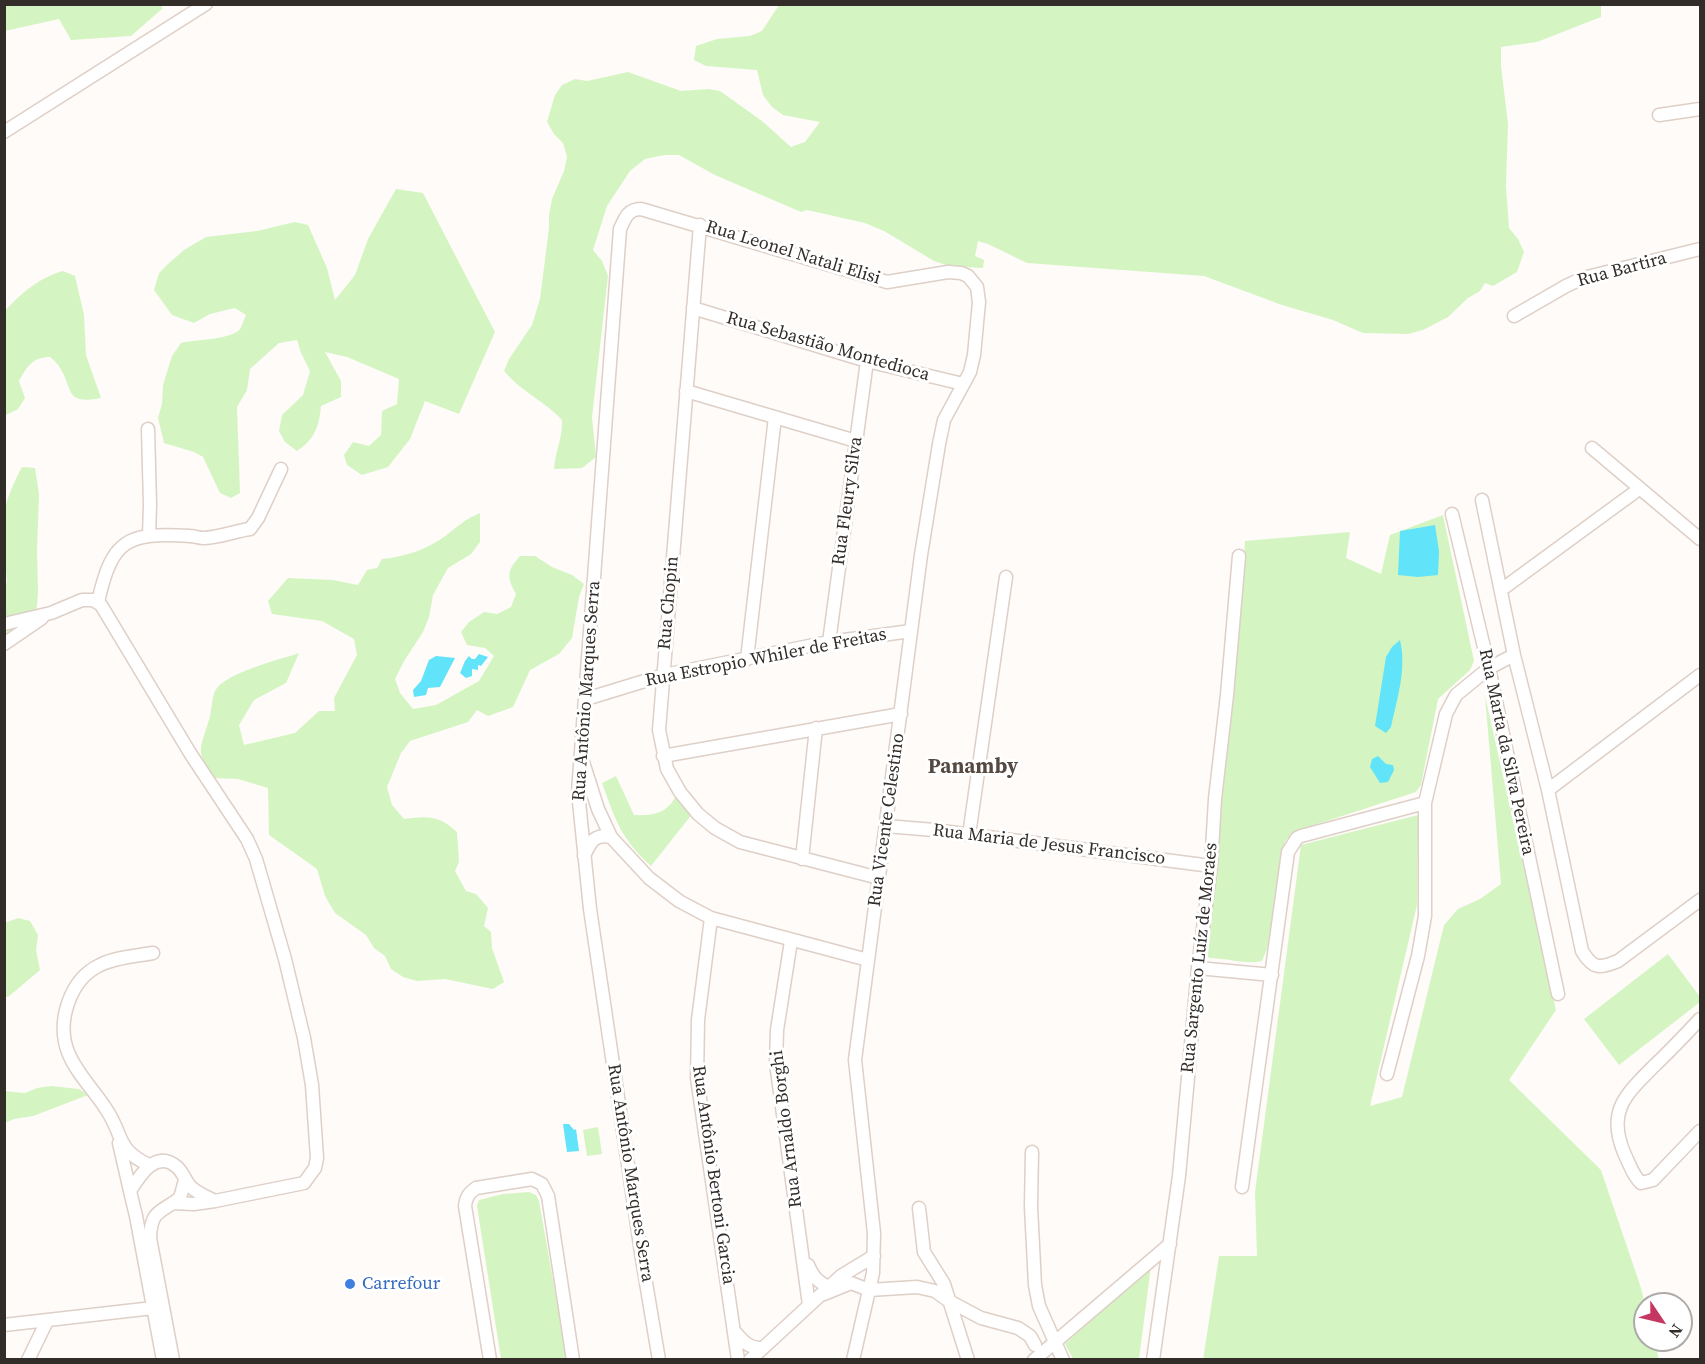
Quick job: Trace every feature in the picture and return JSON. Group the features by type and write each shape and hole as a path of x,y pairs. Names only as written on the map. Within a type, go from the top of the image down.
{"street":[{"path":"4,132 206,4"},
{"path":"1659,116 1701,109"},
{"name":"Rua Leonel Natali Elisi","path":"641,209 887,282 948,272 968,276 976,287"},
{"name":"Rua Antônio Marques Serra","path":"641,209 631,211 620,229 578,792 583,856 642,1259 659,1359"},
{"name":"Rua Chopin","path":"700,225 660,730 663,756 667,769 680,792 698,814 715,828 740,842 879,878"},
{"name":"Rua Bartira","path":"1514,316 1566,285 1583,278 1701,249"},
{"name":"Rua Vicente Celestino","path":"854,1358 873,1273 874,1256 874,1233 855,1060 911,631 939,444 944,420 970,372 979,302 976,287"},
{"name":"Rua Sebastião Montedioca","path":"693,308 867,361 963,384"},
{"name":"Rua Fleury Silva","path":"829,642 867,361"},
{"path":"686,391 856,441"},
{"path":"747,658 775,417"},
{"path":"147,429 150,474 149,536"},
{"path":"1592,448 1701,539"},
{"path":"173,1203 194,1204 215,1201 304,1183 315,1168 317,1158 312,1084 304,1038 285,959 264,881 247,839 190,753 99,602 104,577 113,556 129,542 149,536 203,538 250,529 258,518 281,470"},
{"path":"1500,590 1639,489"},
{"name":"Rua Marta da Silva Pereira","path":"1482,500 1514,655 1548,790 1582,951 1589,962 1604,967 1618,961 1701,900"},
{"name":"Rua Marta da Silva Pereira","path":"1452,514 1489,668 1558,993"},
{"name":"Rua Sargento Luíz de Moraes","path":"1153,1359 1179,1176 1198,968 1211,866 1215,799 1239,556"},
{"path":"969,835 1006,577"},
{"path":"4,624 51,612 82,600 99,602"},
{"path":"4,644 51,612"},
{"name":"Rua Estropio Whiler de Freitas","path":"586,699 664,675 829,642 911,631"},
{"path":"1387,1074 1418,956 1425,916 1425,803 1450,704 1456,695 1489,668 1514,655"},
{"path":"1548,790 1701,675"},
{"path":"663,756 901,714"},
{"path":"802,859 816,728"},
{"path":"581,752 589,786 611,837 661,888 679,901 711,918 868,960"},
{"path":"1242,1187 1288,852 1297,838 1425,803"},
{"name":"Rua Maria de Jesus Francisco","path":"886,826 1211,866"},
{"path":"583,856 591,840 597,837 611,837"},
{"name":"Rua Antônio Bertoni Garcia","path":"711,918 698,1020 697,1078 738,1359"},
{"name":"Rua Arnaldo Borghi","path":"791,941 777,1030 776,1063 809,1305"},
{"path":"149,1165 130,1155 107,1110 83,1079 68,1054 63,1040 63,1027 69,999 78,984 98,965 111,960 153,953"},
{"path":"1198,968 1272,975"},
{"path":"1701,1019 1628,1092 1619,1112 1618,1131 1635,1178 1641,1183 1653,1180 1701,1131"},
{"path":"116,1130 163,1359"},
{"path":"1032,1152 1031,1207 1035,1285 1039,1306 1063,1359"},
{"path":"130,1191 149,1165 160,1161 169,1162 180,1171 197,1192 215,1201"},
{"path":"490,1359 465,1206 469,1192 476,1188 532,1179 543,1184 548,1196 573,1359"},
{"path":"173,1359 150,1238 155,1215 183,1193 185,1180"},
{"path":"919,1208 924,1252 939,1274 968,1359"},
{"path":"1034,1359 1170,1244"},
{"name":"Rua Arnaldo Borghi","path":"802,1247 812,1275 827,1291"},
{"path":"750,1359 841,1276 874,1256"},
{"path":"827,1291 850,1283 869,1290 917,1287 935,1291 981,1318 1018,1328 1030,1335 1035,1345"},
{"path":"4,1325 153,1308"},
{"path":"28,1359 48,1321"},
{"path":"734,1331 748,1346 754,1349 762,1348"}],"green space":[{"path":"1601,4 1601,17 1537,42 1501,47 1508,124 1506,186 1509,228 1518,239 1524,252 1517,272 1493,286 1485,283 1480,291 1468,298 1448,317 1423,330 1408,334 1363,333 1333,320 1282,305 1204,276 1027,263 978,241 975,256 984,260 983,268 949,266 934,261 884,231 865,223 807,210 801,212 715,175 679,155 645,159 630,171 607,206 593,250 602,261 608,276 592,417 596,457 582,468 554,469 562,420 504,371 509,359 532,325 540,299 552,199 564,171 567,157 563,143 547,122 555,95 562,85 575,79 587,81 628,72 681,91 708,89 720,91 762,121 791,147 805,142 820,122 783,115 772,107 763,95 757,70 706,66 694,60 696,46 717,39 750,36 762,31 779,5"},
{"path":"5,5 160,5 163,8 131,36 71,40 59,19 5,31"},
{"path":"396,189 423,193 495,332 459,414 425,401 410,439 388,467 362,475 347,465 344,455 353,442 369,446 381,435 382,411 397,404 399,379 347,357 325,352 341,381 341,397 321,406 315,432 297,451 285,442 279,431 282,415 303,395 310,371 297,340 279,343 250,369 247,390 237,407 240,493 231,498 220,493 203,457 164,443 158,418 162,404 163,385 172,356 181,343 235,333 240,329 246,315 235,308 210,314 194,323 172,315 154,290 159,273 184,250 206,237 257,231 295,222 308,225 327,268 335,300 355,275 368,239"},
{"path":"63,271 75,276 84,315 86,355 101,398 89,400 75,397 57,364 50,357 44,357 31,363 25,371 19,381 25,398 18,409 6,415 4,414 5,311 31,287 46,277"},
{"path":"22,467 35,468 39,494 38,592 36,618 16,644 5,635 4,582 7,583 3,528 7,501"},
{"path":"480,513 480,542 471,554 448,568 433,595 429,617 423,632 395,679 400,693 413,709 436,705 479,681 494,656 485,648 467,645 461,632 469,622 484,612 497,614 511,607 516,594 509,574 520,556 535,556 552,567 572,575 584,584 579,597 572,638 559,654 530,670 513,707 488,716 477,710 468,722 410,741 401,753 387,787 392,805 404,819 432,818 444,822 457,832 459,862 455,871 466,891 476,894 488,908 484,926 491,932 492,948 504,982 493,989 445,979 417,981 403,977 391,969 385,956 374,948 366,935 335,913 325,896 317,869 269,835 268,788 238,779 215,778 201,752 215,691 220,684 266,663 299,653 286,683 254,700 239,725 244,745 295,733 319,711 335,711 334,698 357,655 354,639 322,621 272,614 268,601 288,578 333,580 358,585 367,570 377,568 382,559 406,555 429,546"},
{"path":"1443,515 1474,661 1470,670 1438,699 1421,785 1416,792 1296,831 1285,841 1267,949 1262,961 1209,958 1206,952 1232,704 1245,541 1350,532 1346,558 1381,574 1390,535"},
{"path":"1485,696 1556,1010 1509,1080 1601,1170 1642,1292 1633,1292 1633,1352 1657,1352 1659,1359 1203,1360 1219,1256 1257,1256 1255,1192 1301,845 1418,815 1417,905 1370,1106 1402,1097 1444,925 1458,909 1480,899 1501,884"},
{"path":"616,776 634,815 660,812 670,805 677,793 693,813 651,866 626,837 611,807 602,783"},
{"path":"18,918 30,921 38,935 36,950 40,970 8,997 4,996 5,923"},
{"path":"1668,954 1700,997 1700,1002 1619,1065 1584,1019"},
{"path":"51,1086 79,1089 88,1095 33,1116 5,1123 4,1091 25,1093"},
{"path":"598,1127 602,1154 587,1156 583,1130"},
{"path":"529,1192 536,1195 539,1201 567,1359 501,1359 477,1206 479,1200 503,1194"},
{"path":"1151,1266 1139,1359 1073,1359 1065,1344"}],"water":[{"path":"1435,525 1439,551 1438,575 1418,577 1398,575 1400,531"},
{"path":"1400,640 1402,662 1400,684 1391,727 1386,733 1375,726 1386,657"},
{"path":"479,654 488,657 481,666 478,665 478,670 472,669 472,676 466,678 460,673 465,661 469,656 475,659"},
{"path":"436,656 455,658 440,687 428,688 426,695 414,697 413,690 421,681 429,660"},
{"path":"1378,756 1386,764 1393,765 1394,770 1388,782 1380,783 1370,767 1372,759"},
{"path":"563,1124 569,1124 574,1130 576,1129 579,1151 567,1152"}],"place":[{"name":"Carrefour","path":"350,1284"}],"district":[{"name":"Panamby","path":"973,768"}]}
